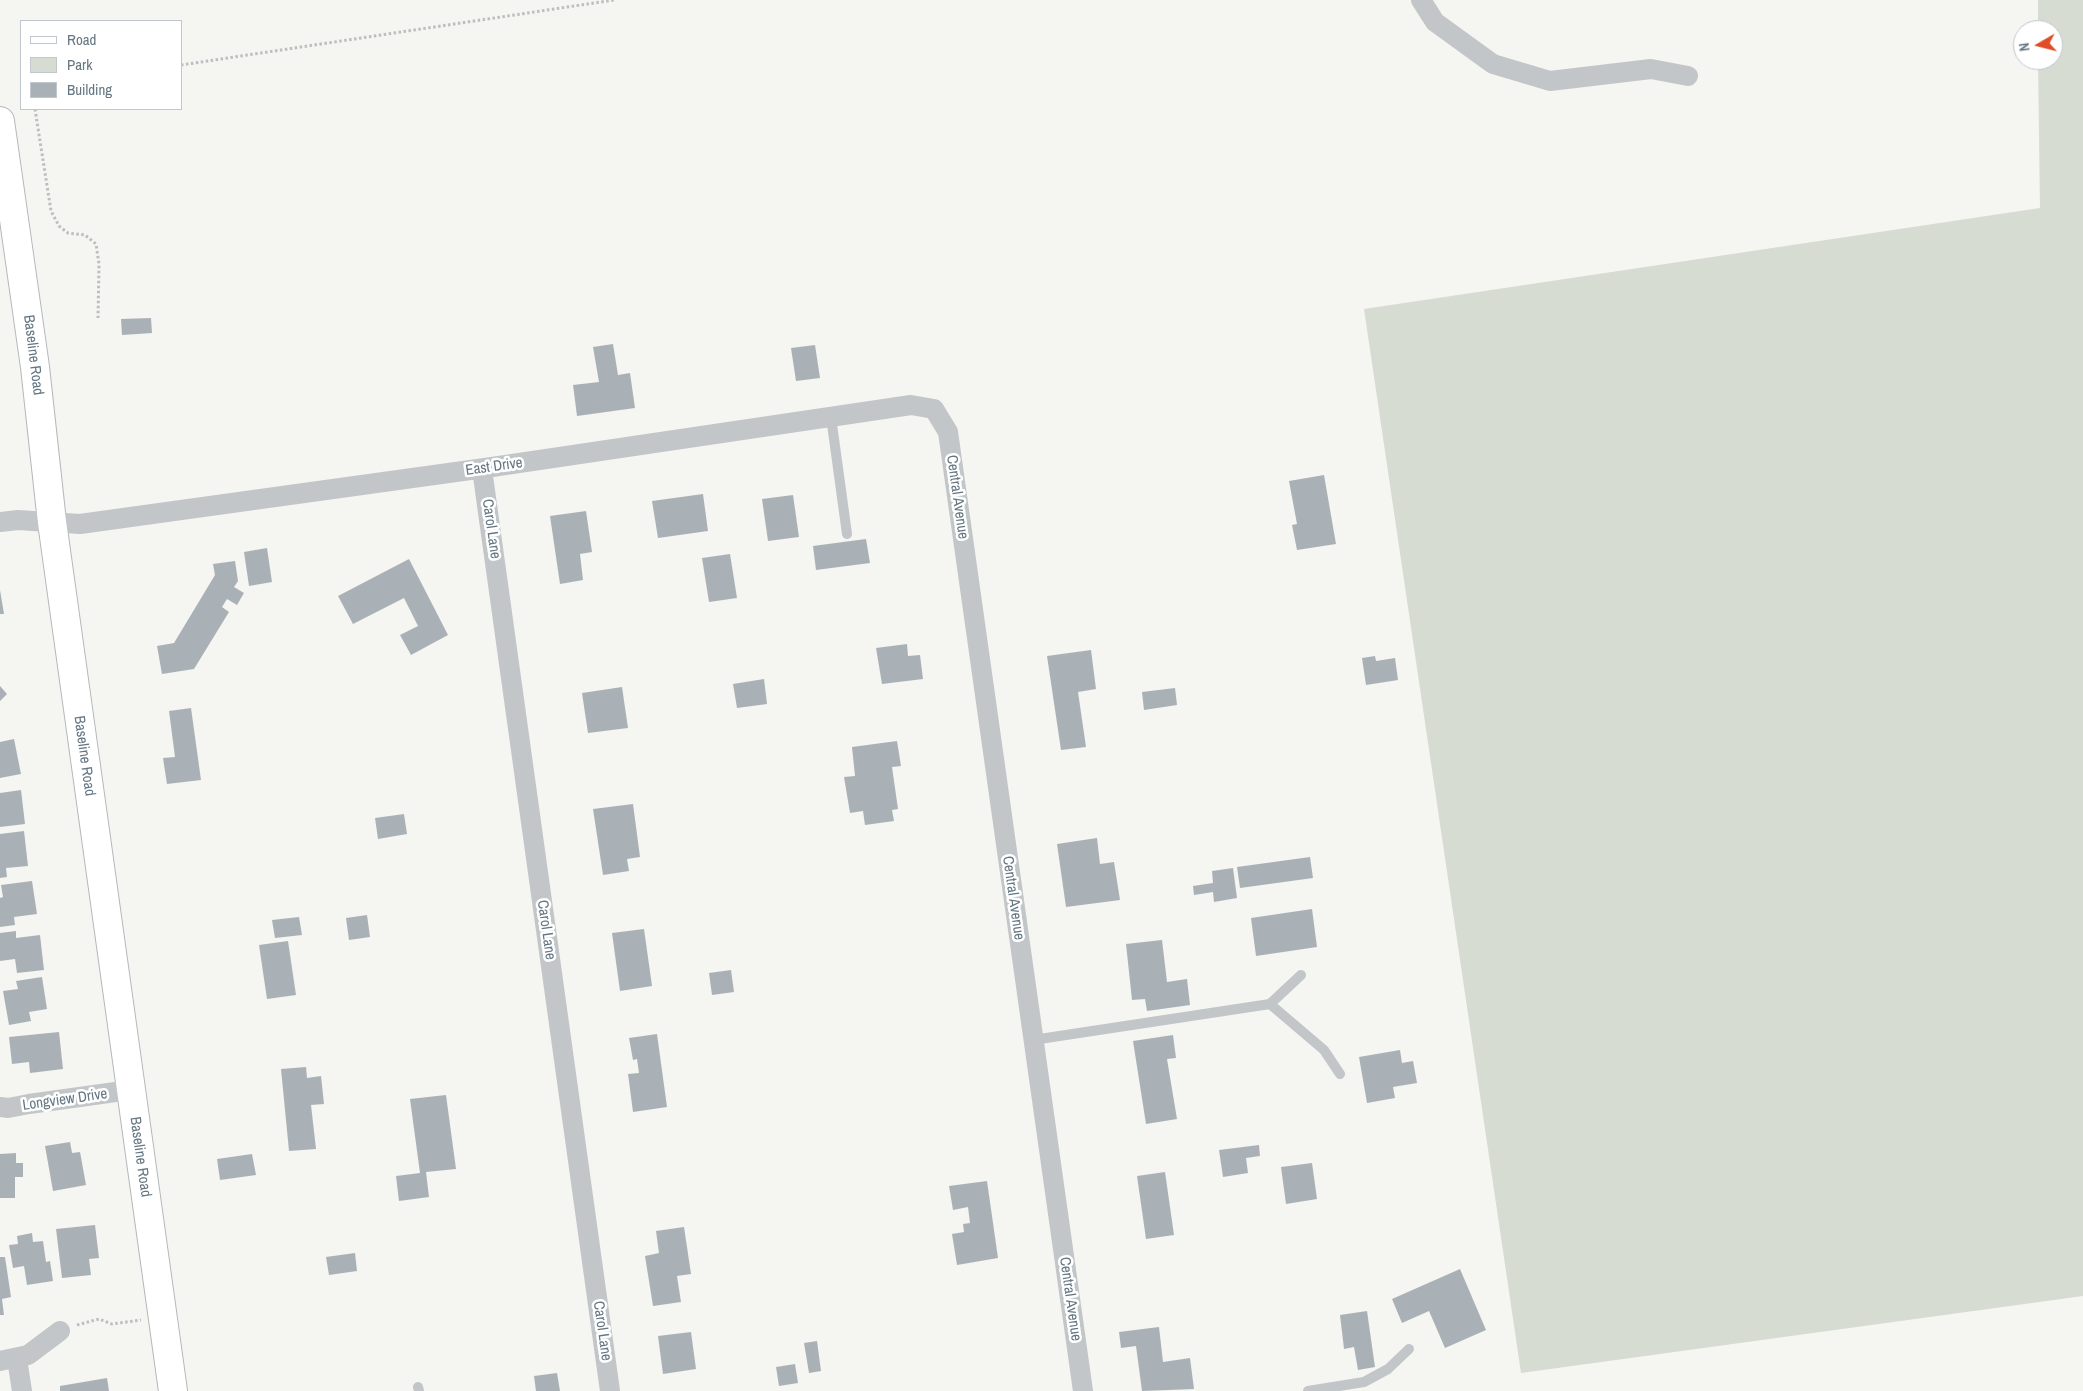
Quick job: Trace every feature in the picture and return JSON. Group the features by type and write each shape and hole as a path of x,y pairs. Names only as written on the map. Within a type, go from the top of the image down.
{"main road":[{"name":"Baseline Road","path":"0,121 35,367 52,522 173,1391"}],"street":[{"path":"1422,0 1435,22 1493,64 1550,81 1651,69 1688,76"},
{"name":"East Drive","path":"0,522 18,520 80,524 482,469 911,405 934,409"},
{"name":"Central Avenue","path":"934,409 948,432 1082,1391"},
{"name":"Carol Lane","path":"482,469 610,1391"},
{"name":"Longview Drive","path":"0,1107 8,1108 130,1090"},
{"path":"22,1391 9,1360 36,1350 60,1331"}],"lane":[{"path":"830,417 847,534"},
{"path":"1033,1040 1270,1004 1301,975"},
{"path":"1270,1004 1324,1050 1340,1074"},
{"path":"1308,1391 1364,1382 1388,1369 1409,1349"}],"path":[{"path":"182,65 614,0"},
{"path":"35,110 50,211 59,226 68,233 85,235 96,244 99,272 98,318"},
{"path":"60,1331 99,1319 112,1324 121,1324 162,1317"}],"green space":[{"path":"2038,0 2083,0 2083,1296 1521,1373 1364,309 2040,208 2038,70 2063,70 2063,20 2038,20"}],"building":[{"path":"151,318 152,333 122,335 121,319"},
{"path":"613,344 618,375 630,373 635,408 577,416 573,385 599,382 593,347"},
{"path":"815,345 820,378 796,381 791,348"},
{"path":"1324,475 1336,544 1297,550 1292,525 1297,524 1289,481"},
{"path":"703,494 708,531 658,538 652,501"},
{"path":"793,495 799,537 768,541 762,499"},
{"path":"586,511 592,552 580,554 583,580 560,584 550,516"},
{"path":"866,539 870,563 816,570 813,546"},
{"path":"267,548 272,582 249,586 244,552"},
{"path":"730,554 737,598 709,602 702,558"},
{"path":"409,559 448,635 411,655 400,635 418,626 404,598 353,624 338,596"},
{"path":"235,561 238,581 234,587 244,593 237,605 227,599 222,607 229,612 194,669 162,674 157,646 174,643 215,575 213,564"},
{"path":"0,590 4,614 0,614"},
{"path":"907,644 908,656 920,655 923,679 882,684 876,648"},
{"path":"1091,650 1096,689 1078,692 1086,747 1061,750 1047,656"},
{"path":"1375,656 1376,661 1395,658 1398,680 1366,685 1362,658"},
{"path":"764,679 767,704 737,708 733,684"},
{"path":"0,686 7,694 0,701"},
{"path":"622,687 628,728 588,733 582,693"},
{"path":"1175,688 1177,705 1144,710 1142,692"},
{"path":"191,708 201,780 167,784 163,758 175,757 169,711"},
{"path":"14,739 21,774 0,778 0,742"},
{"path":"897,741 901,766 892,767 898,809 892,810 894,821 865,825 863,811 850,813 844,777 855,776 852,747"},
{"path":"21,790 25,824 0,827 0,793"},
{"path":"633,804 640,857 627,859 629,871 603,875 593,809"},
{"path":"404,814 407,834 378,839 375,818"},
{"path":"24,831 28,866 6,868 7,877 0,878 0,834"},
{"path":"1097,838 1100,864 1114,862 1120,900 1066,907 1057,844"},
{"path":"1310,857 1313,878 1240,888 1237,867"},
{"path":"1233,868 1237,898 1214,902 1213,892 1194,895 1193,886 1213,883 1212,871"},
{"path":"32,881 37,914 14,917 15,925 0,927 0,898 3,897 1,885"},
{"path":"1312,909 1317,947 1256,956 1251,918"},
{"path":"367,915 370,937 349,940 346,918"},
{"path":"299,917 302,935 275,938 272,920"},
{"path":"644,929 652,986 620,991 612,933"},
{"path":"16,931 16,938 40,935 44,970 17,973 15,959 0,961 0,933"},
{"path":"1162,940 1167,982 1187,979 1190,1005 1147,1011 1145,999 1132,1000 1126,944"},
{"path":"288,941 296,995 267,999 259,945"},
{"path":"731,970 734,992 712,995 709,973"},
{"path":"42,977 47,1009 29,1012 31,1021 9,1025 3,991 18,989 16,981"},
{"path":"59,1032 63,1069 30,1073 29,1062 12,1064 9,1037"},
{"path":"657,1034 667,1107 633,1112 628,1074 639,1073 637,1059 633,1060 629,1038"},
{"path":"1173,1035 1176,1058 1167,1059 1177,1119 1146,1124 1133,1041"},
{"path":"1400,1050 1402,1063 1413,1061 1417,1083 1393,1087 1395,1098 1367,1103 1359,1057"},
{"path":"306,1067 307,1078 321,1076 324,1104 311,1105 316,1149 289,1151 281,1069"},
{"path":"446,1095 456,1169 426,1172 429,1197 399,1201 396,1176 420,1173 410,1099"},
{"path":"70,1142 72,1153 80,1152 86,1185 53,1191 45,1146"},
{"path":"1259,1145 1260,1156 1246,1158 1248,1173 1223,1177 1219,1150"},
{"path":"16,1153 16,1163 23,1163 23,1177 15,1177 15,1198 0,1198 0,1154"},
{"path":"252,1154 256,1175 220,1180 217,1159"},
{"path":"1312,1163 1317,1199 1286,1204 1281,1167"},
{"path":"1165,1172 1174,1235 1146,1239 1137,1176"},
{"path":"987,1181 998,1258 957,1265 952,1234 964,1232 963,1224 970,1223 968,1207 953,1210 949,1186"},
{"path":"95,1225 99,1258 89,1259 91,1275 62,1278 56,1229"},
{"path":"684,1227 691,1274 677,1276 681,1302 653,1306 645,1256 659,1253 656,1231"},
{"path":"32,1233 33,1242 43,1241 46,1262 50,1261 53,1281 27,1285 24,1266 13,1268 9,1245 18,1244 17,1236"},
{"path":"355,1253 357,1271 329,1275 326,1257"},
{"path":"0,1257 5,1257 11,1297 2,1299 4,1315 0,1315"},
{"path":"1460,1269 1486,1330 1445,1348 1429,1311 1402,1323 1392,1299"},
{"path":"1367,1311 1375,1367 1358,1370 1354,1347 1344,1349 1340,1315"},
{"path":"1159,1327 1163,1362 1190,1358 1194,1389 1142,1391 1136,1346 1121,1348 1119,1332"},
{"path":"691,1332 696,1369 663,1374 658,1336"},
{"path":"817,1341 821,1371 809,1373 804,1343"},
{"path":"795,1364 798,1383 779,1386 776,1367"},
{"path":"557,1373 560,1391 536,1391 534,1376"},
{"path":"107,1378 109,1391 60,1391 60,1386"}]}
